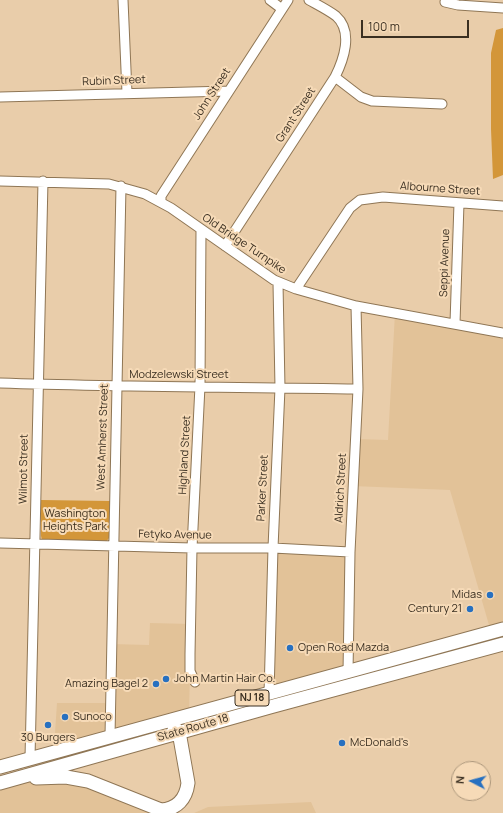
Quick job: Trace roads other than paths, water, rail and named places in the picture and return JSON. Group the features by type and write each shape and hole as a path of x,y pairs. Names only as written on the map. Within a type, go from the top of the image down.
{"highway":[{"name":"State Route 18","path":"0,767 503,629"},
{"name":"State Route 18","path":"6,781 179,732 503,644"},
{"path":"6,781 66,777 73,778 88,781 161,810 172,809 181,802 187,790 188,783 179,732 168,720"}],"street":[{"path":"123,0 127,93"},
{"path":"270,0 282,9"},
{"name":"John Street","path":"161,202 161,196 288,0"},
{"name":"Grant Street","path":"225,246 343,62 345,54 344,30 336,16 309,0"},
{"path":"444,2 458,5 503,8"},
{"path":"334,78 361,98 372,101 442,104"},
{"name":"Rubin Street","path":"0,97 229,91"},
{"name":"Old Bridge Turnpike","path":"0,181 43,181 109,184 121,186 145,194 161,202 278,283 356,306 503,332"},
{"name":"Wilmot Street","path":"30,758 37,384 43,181"},
{"name":"West Amherst Street","path":"110,736 112,546 121,186"},
{"name":"Albourne Street","path":"296,289 350,208 360,200 383,197 503,206"},
{"name":"Seppi Avenue","path":"455,323 459,203"},
{"name":"Highland Street","path":"195,682 190,671 192,548 200,386 201,229"},
{"name":"Parker Street","path":"269,694 273,548 280,388 278,283"},
{"name":"Aldrich Street","path":"348,672 350,552 358,389 356,306"},
{"name":"Modzelewski Street","path":"0,383 117,387 200,386 358,389"},
{"name":"Fetyko Avenue","path":"0,543 192,548 273,548 350,552"}],"place":[{"name":"Midas","path":"490,595"},
{"name":"Century 21","path":"470,609"},
{"name":"Open Road Mazda","path":"290,648"},
{"name":"John Martin Hair Co.","path":"166,679"},
{"name":"Amazing Bagel 2","path":"156,684"},
{"name":"Sunoco","path":"65,717"},
{"name":"30 Burgers","path":"48,725"},
{"name":"McDonald's","path":"342,743"}],"park label":[{"name":"Washington Heights Park","path":"75,520"}]}
